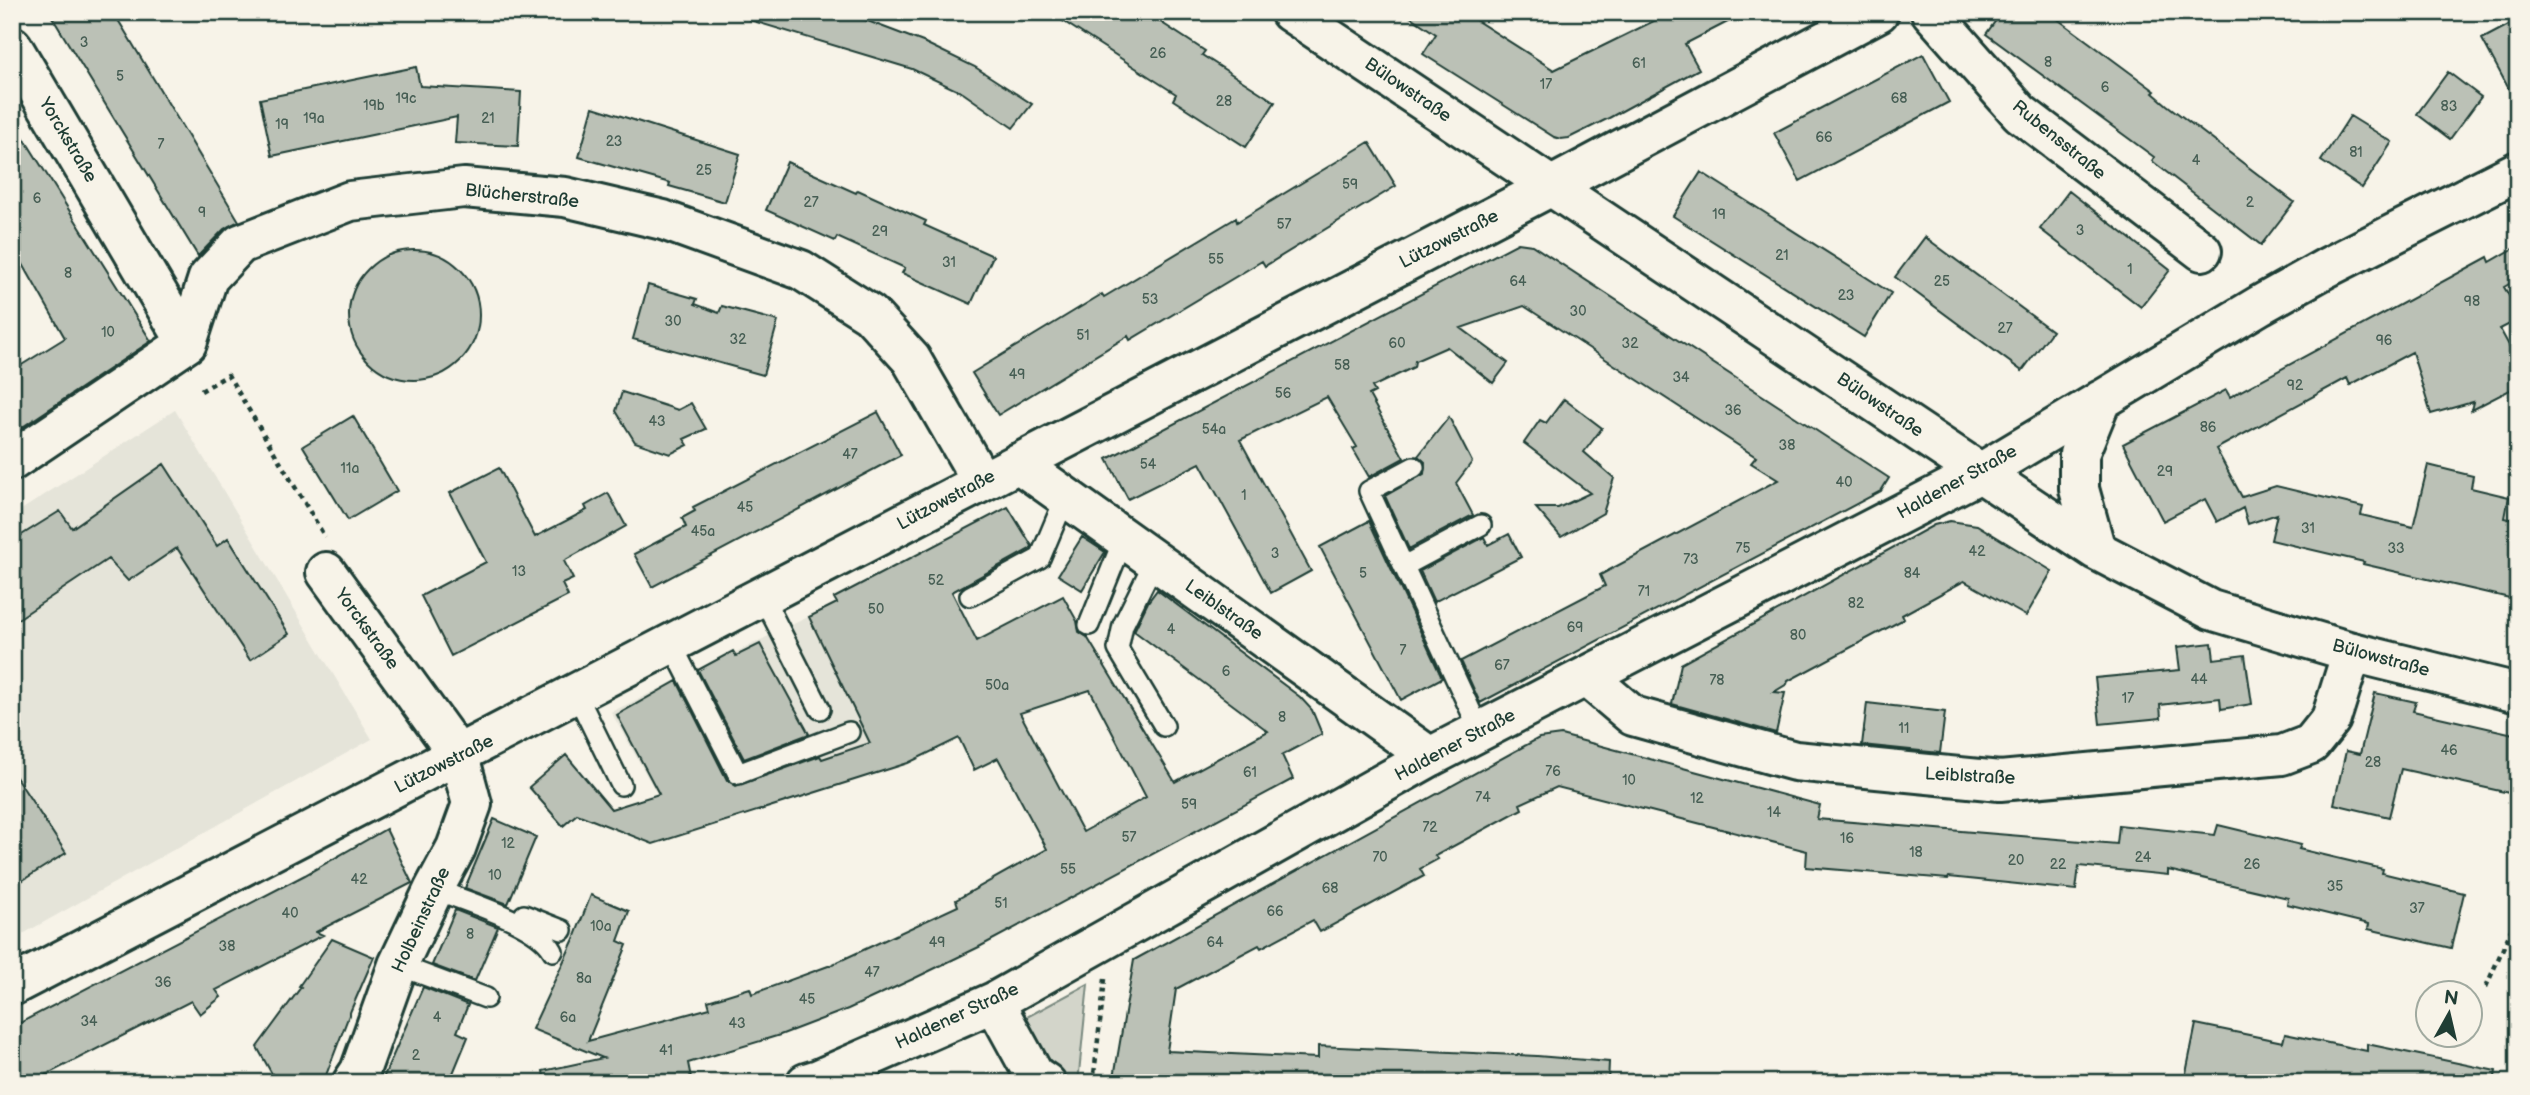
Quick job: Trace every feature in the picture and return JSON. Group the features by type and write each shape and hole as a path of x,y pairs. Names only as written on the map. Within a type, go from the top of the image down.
{"street":[{"name":"Bülowstraße","path":"1290,12 2096,550 2211,610 2352,652 2518,693"},
{"name":"Lützowstraße","path":"12,986 577,695 1552,186 1879,12"},
{"name":"Rubensstraße","path":"1931,12 2020,113 2202,251"},
{"name":"Yorckstraße","path":"12,46 187,342"},
{"name":"Haldener Straße","path":"806,1083 994,1002 1430,757 1980,472 2151,368 2326,268 2518,171"},
{"name":"Blücherstraße","path":"187,342 208,278 240,243 350,201 464,188 565,197 663,220 801,270 870,314 911,359 982,482"},
{"path":"12,461 187,342"},
{"path":"2096,550 2086,523 2079,489 2079,454 2101,400"},
{"name":"Leiblstraße","path":"1018,463 1430,757"},
{"name":"Yorckstraße","path":"326,572 459,756"},
{"name":"Leiblstraße","path":"1587,677 1633,716 1795,761 2000,781 2282,755 2311,744 2331,719 2352,652"},
{"name":"Holbeinstraße","path":"352,1083 360,1071 398,965 456,848 472,804 459,756"},
{"path":"994,1002 1034,1075 1046,1083"}],"lane":[{"path":"1414,467 1369,491 1480,731"},
{"path":"970,596 1040,558 1066,496"},
{"path":"1404,566 1481,525"},
{"path":"1089,625 1124,538"},
{"path":"1155,560 1123,625 1118,649 1164,726"},
{"path":"763,597 820,709"},
{"path":"672,645 738,774 849,732"},
{"path":"577,695 621,785"},
{"path":"436,885 562,930"},
{"path":"436,885 532,929 548,941 553,951"},
{"path":"398,965 486,998"}],"path":[{"name":"Yorckstraße","path":"201,391 228,375 328,544 326,572"},
{"path":"2486,987 2518,914"},
{"path":"1093,1083 1110,936"}],"shaded area":[{"path":"175,410 372,739 12,940 12,516"},
{"path":"835,604 909,763 703,829 688,785 655,790 611,712"},
{"path":"1088,984 1078,1083 1075,1083 1040,1051 1025,1018"}],"building":[{"path":"49,12 113,12 123,28 239,221 224,229 198,256"},
{"path":"751,12 838,12 865,20 923,42 975,67 1032,104 1013,128 963,93 912,69 750,20"},
{"path":"1049,12 1145,12 1205,51 1202,55 1275,102 1246,147 1173,100 1176,94"},
{"path":"1403,12 1463,12 1554,70 1672,12 1747,12 1685,44 1699,69 1609,118 1569,138 1561,139 1423,54 1436,34"},
{"path":"2002,12 2048,12 2155,91 2153,93 2167,105 2294,202 2261,245 2152,161 2154,157 1986,34"},
{"path":"2518,20 2518,106 2482,39"},
{"path":"1923,54 1949,102 1800,181 1774,133"},
{"path":"416,67 420,86 521,92 518,146 455,143 457,117 272,156 260,99"},
{"path":"2448,72 2481,97 2450,139 2417,114"},
{"path":"593,107 740,154 725,202 579,157"},
{"path":"2350,116 2392,142 2362,188 2321,161"},
{"path":"12,119 151,341 12,434 12,371 65,338 12,245"},
{"path":"1369,142 1396,186 1265,266 1262,261 1130,340 1128,336 998,415 972,373 1102,294 1104,297 1236,218 1237,222"},
{"path":"787,162 926,221 924,225 993,256 971,304 902,273 905,268 837,237 835,241 766,210"},
{"path":"1701,172 1891,293 1864,337 1673,216"},
{"path":"2069,191 2170,270 2141,307 2040,229"},
{"path":"1925,237 2052,331 2022,371 1895,277"},
{"path":"1518,243 1532,245 1889,478 1881,491 1480,703 1461,661 1605,586 1600,575 1778,480 1751,463 1756,457 1524,306 1461,328 1508,363 1493,383 1447,347 1415,361 1414,367 1372,387 1375,392 1369,395 1404,458 1369,477 1353,449 1357,447 1327,397 1240,440 1311,571 1271,593 1200,463 1128,499 1107,459"},
{"path":"2518,246 2518,279 2504,287 2518,311 2518,320 2500,329 2518,362 2518,386 2471,410 2473,402 2431,414 2412,352 2350,385 2347,378 2216,449 2242,497 2276,486 2363,507 2361,515 2413,527 2428,465 2473,476 2471,488 2509,497 2505,518 2518,521 2518,584 2514,599 2271,540 2277,514 2248,524 2243,508 2217,522 2205,499 2163,521 2123,444 2226,390 2230,397 2488,257 2490,262"},
{"path":"414,250 439,255 460,269 474,290 479,315 474,340 460,361 439,375 414,380 389,375 368,361 354,340 349,315 354,290 368,269 389,255"},
{"path":"648,285 697,299 695,304 719,313 722,306 778,321 763,375 633,339"},
{"path":"622,392 678,410 691,403 706,429 684,439 688,445 670,454 635,442 616,411"},
{"path":"1564,399 1602,428 1584,452 1614,478 1603,513 1561,537 1536,508 1558,508 1590,493 1524,443 1540,420 1546,423"},
{"path":"878,412 901,455 652,587 634,554 686,527 682,518 695,511 693,507"},
{"path":"353,416 397,491 348,520 303,446"},
{"path":"1449,417 1472,462 1456,483 1473,515 1409,549 1385,496 1424,474 1425,462 1418,456"},
{"path":"164,464 217,546 228,538 289,634 250,660 177,548 128,581 108,559 12,623 12,541 60,511 72,528"},
{"path":"499,468 535,537 587,510 585,506 608,493 626,526 564,561 573,579 562,584 568,596 451,656 421,596 486,562 450,493"},
{"path":"1008,507 1032,546 952,592 977,641 1063,596 1077,621 1079,632 1087,637 1175,782 1268,731 1134,631 1157,590 1300,697 1312,710 1322,734 1282,755 1293,779 979,947 913,979 848,1009 780,1035 688,1063 692,1083 545,1083 543,1071 603,1058 532,1029 591,895 629,911 618,941 627,945 588,1041 710,1008 708,1001 750,988 752,994 831,965 958,906 956,900 1047,849 998,758 974,770 959,738 908,763 653,844 577,814 563,826 529,787 566,755 611,809 659,794 617,715 677,681 727,780 736,786 820,756 822,759 870,743 809,617 837,603 834,598","holes":["1090,690 1146,797 1083,832 1020,713"]},
{"path":"1369,521 1442,678 1401,700 1320,547"},
{"path":"1950,521 1977,525 2052,571 2026,616 1964,581 1902,615 1904,619 1788,681 1774,692 1785,693 1776,733 1672,704 1681,664 1934,525"},
{"path":"1509,534 1521,557 1434,602 1420,571 1484,537 1488,545"},
{"path":"1082,537 1105,552 1082,590 1058,575"},
{"path":"2212,643 2214,659 2245,655 2252,704 2221,709 2220,698 2160,705 2161,718 2100,724 2095,678 2180,670 2177,647"},
{"path":"760,644 809,734 744,759 698,670 733,651 736,656"},
{"path":"2375,693 2416,702 2413,711 2518,735 2518,795 2401,769 2389,817 2334,804 2346,751 2360,754"},
{"path":"1867,703 1945,712 1940,753 1862,745"},
{"path":"1561,735 1820,805 1817,819 2117,844 2119,825 2215,835 2218,825 2301,845 2299,849 2383,869 2382,873 2464,893 2451,948 2368,929 2369,924 2287,904 2288,898 2168,870 2168,875 2079,866 2076,890 1949,877 1806,867 1807,851 1557,787 1520,804 1522,809 1435,856 1438,859 1420,869 1424,876 1320,932 1313,920 1176,989 1167,1051 1318,1058 1318,1046 1537,1056 1609,1062 1608,1083 1113,1083 1134,960 1539,738"},
{"path":"12,771 66,853 12,887"},
{"path":"494,819 536,837 508,904 465,888"},
{"path":"386,829 412,883 316,932 323,935 216,990 221,997 200,1014 191,1001 30,1083 12,1083 12,1027 305,875"},
{"path":"455,910 498,927 475,981 432,965"},
{"path":"332,939 374,957 323,1083 277,1083 257,1047"},
{"path":"423,987 468,1005 457,1032 468,1037 449,1083 381,1083"},
{"path":"2196,1024 2283,1042 2285,1034 2367,1051 2367,1044 2496,1071 2494,1083 2184,1083"}]}
